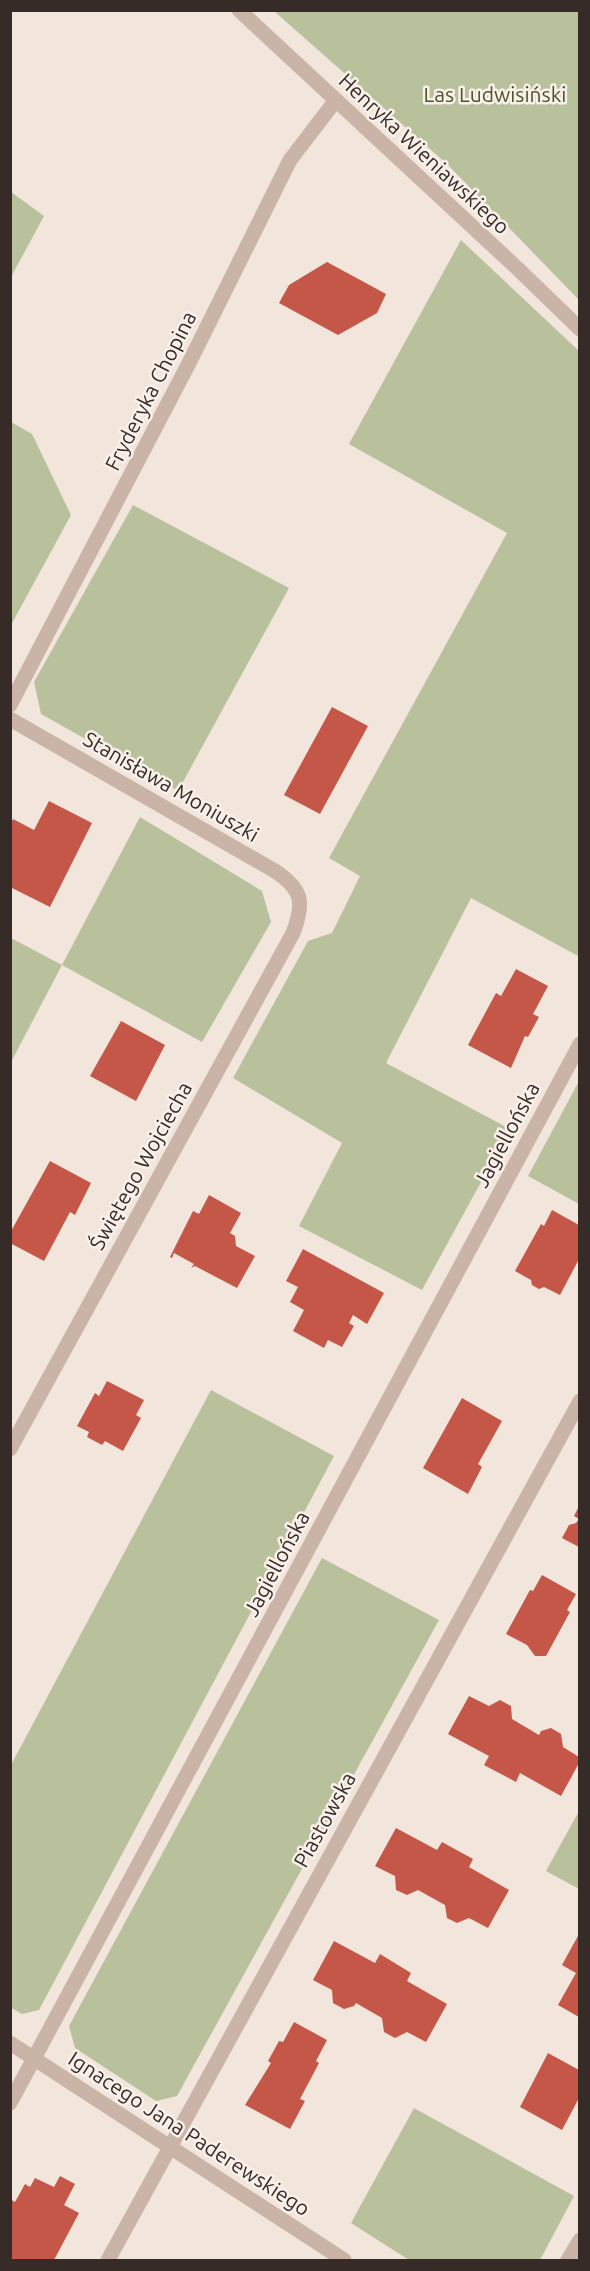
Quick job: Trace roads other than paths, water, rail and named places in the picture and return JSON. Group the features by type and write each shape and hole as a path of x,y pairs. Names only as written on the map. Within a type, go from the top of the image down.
{"street":[{"name":"Henryka Wieniawskiego","path":"239,10 579,329"},
{"name":"Fryderyka Chopina","path":"10,705 188,365 290,160 336,100"},
{"name":"Stanisława Moniuszki","path":"10,719 275,871 292,882 300,900"},
{"name":"Świętego Wojciecha","path":"10,1449 293,933 299,916 300,900"},
{"name":"Jagiellońska","path":"10,2103 579,1044"},
{"name":"Piastowska","path":"108,2260 579,1401"},
{"name":"Ignacego Jana Paderewskiego","path":"10,2043 35,2057 169,2148 344,2260"},
{"path":"568,2260 579,2240"}],"park label":[{"name":"Las Ludwisiński","path":"495,95"}]}
